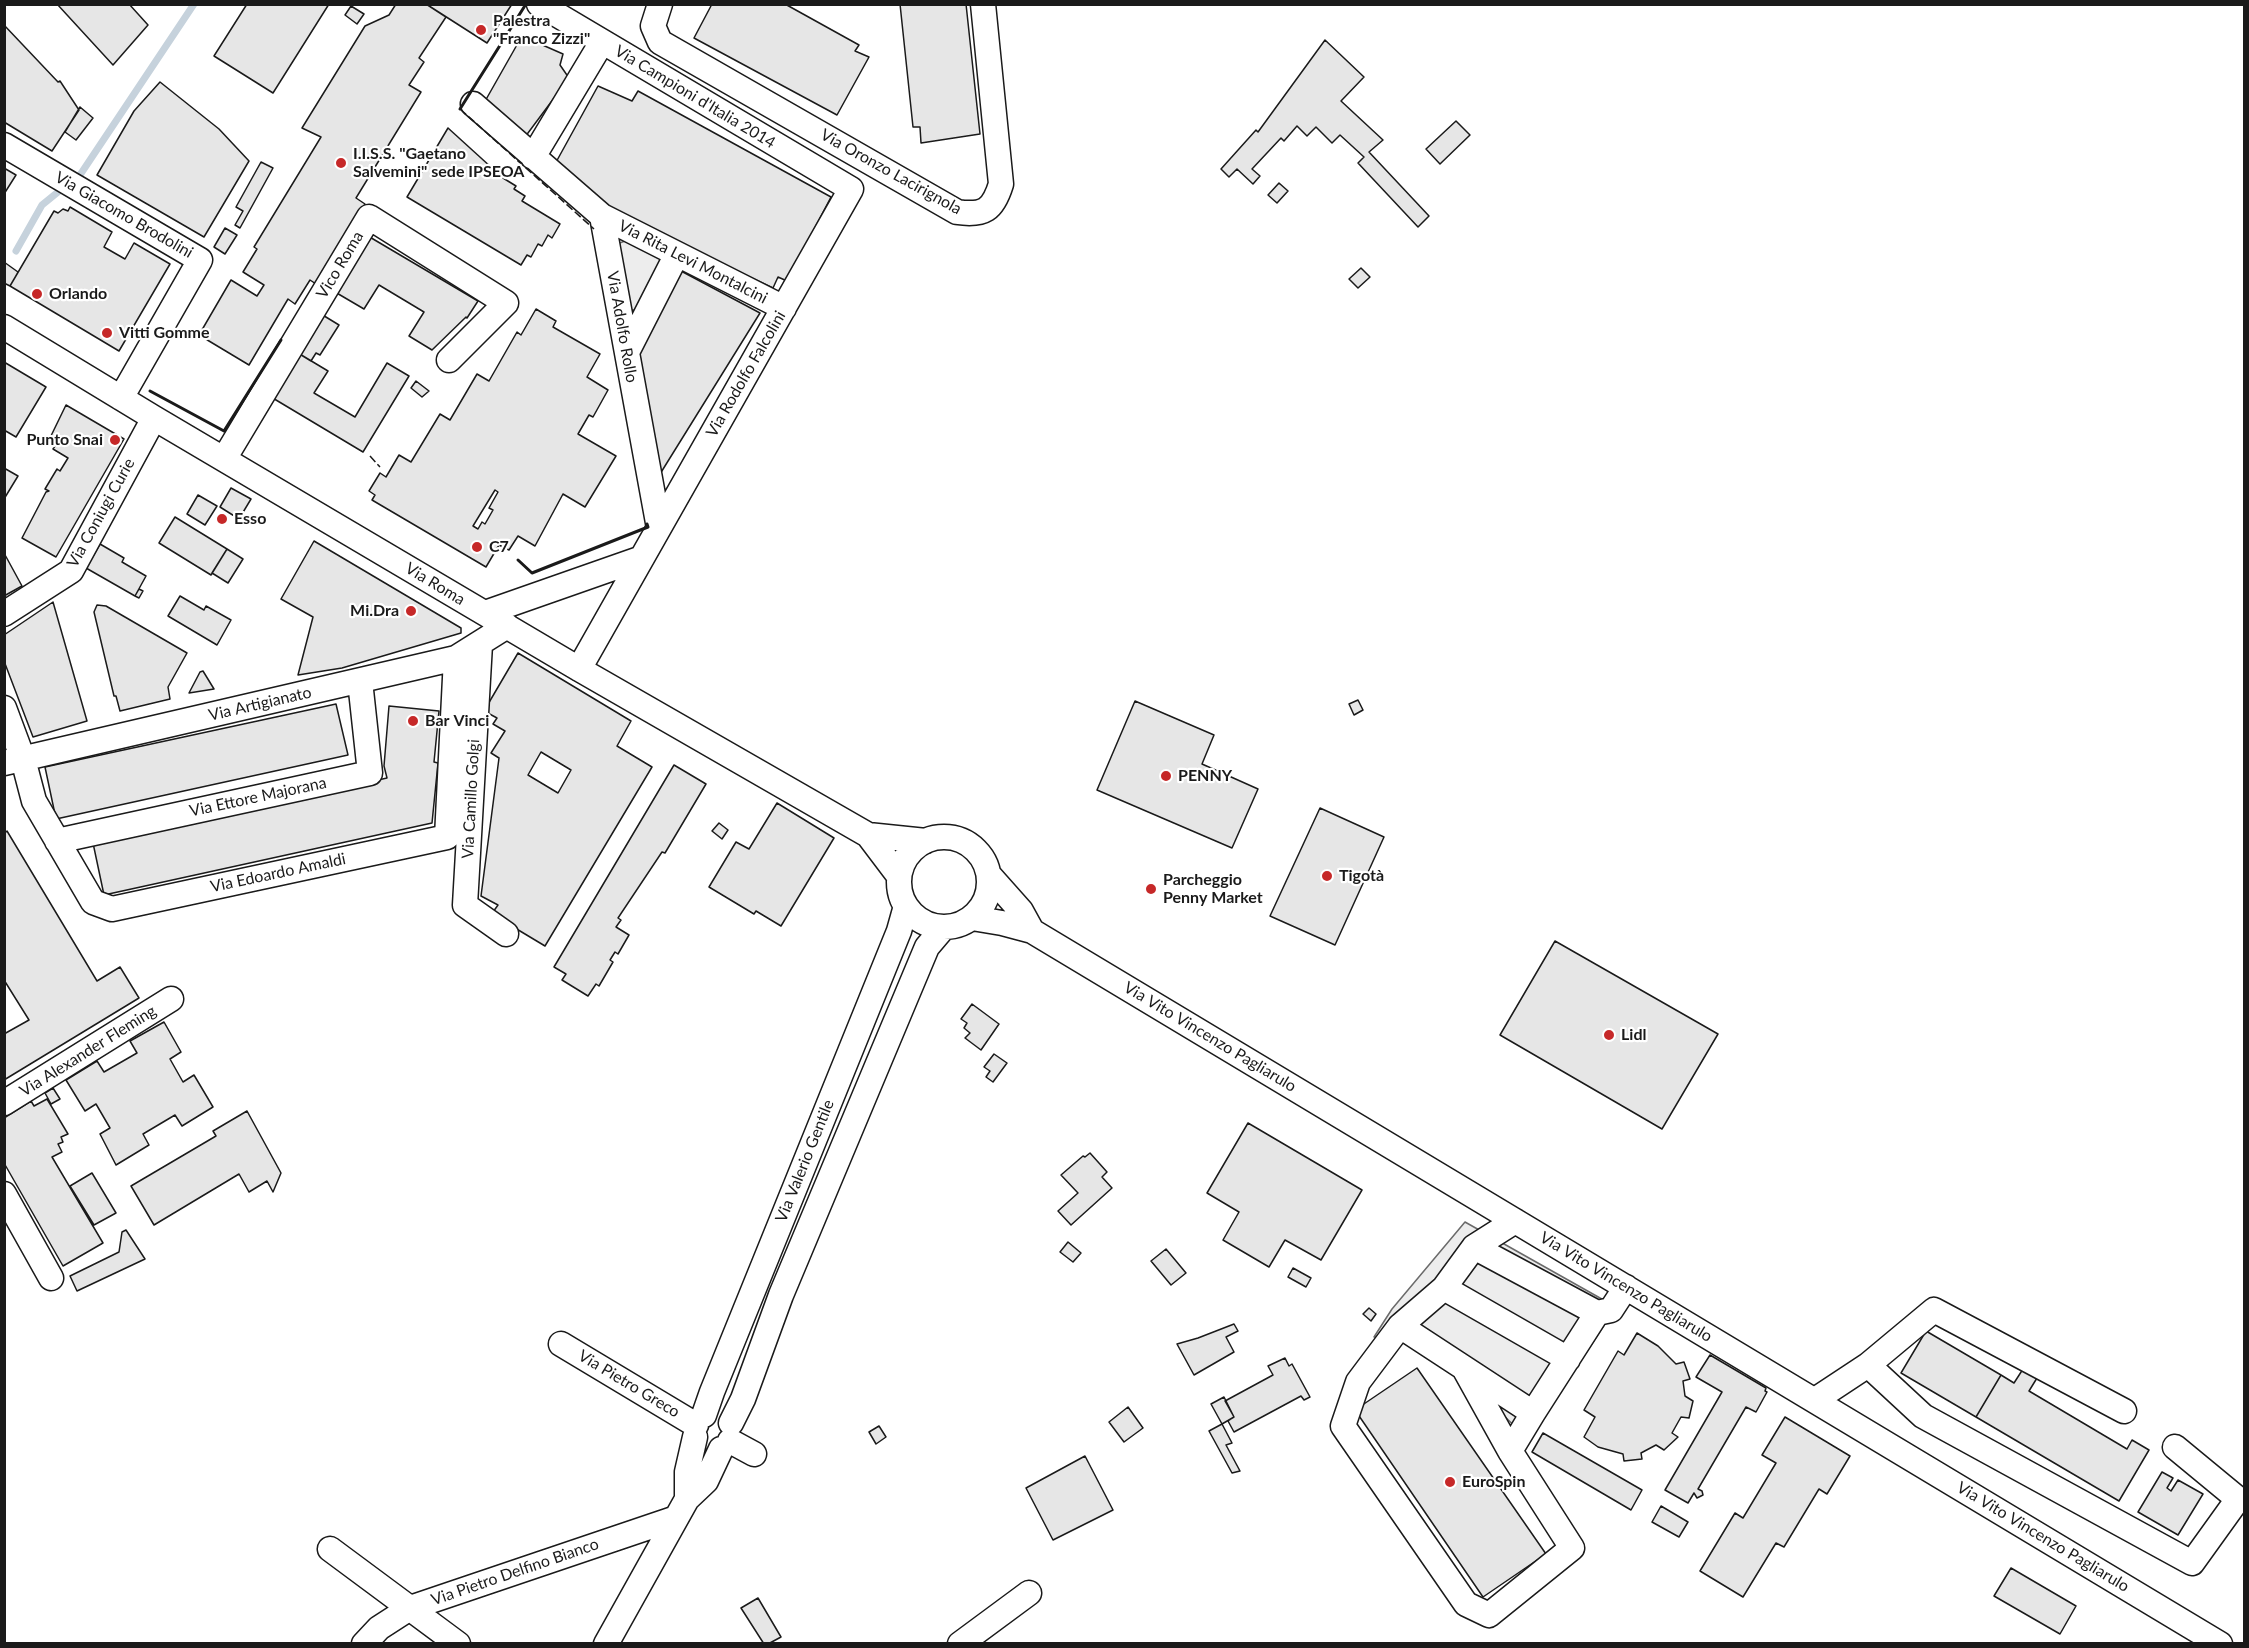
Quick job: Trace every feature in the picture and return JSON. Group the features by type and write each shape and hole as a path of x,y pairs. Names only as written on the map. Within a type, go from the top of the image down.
{"street":[{"name":"Via Campioni d'Italia 2014","path":"538,4 851,189"},
{"name":"Via Oronzo Lacirignola","path":"657,15 660,42 957,212 971,214 987,210 996,199 1001,184 983,4"},
{"path":"533,157 602,42"},
{"path":"473,104 602,216"},
{"name":"Via Giacomo Brodolini","path":"4,145 200,260 121,398"},
{"name":"Via Rodolfo Falcolini","path":"579,669 851,189"},
{"name":"Via Rita Levi Montalcini","path":"602,216 784,308"},
{"name":"Via Adolfo Rollo","path":"602,216 659,528"},
{"name":"Vico Roma","path":"224,459 369,217 506,303 449,360"},
{"path":"627,352 676,254"},
{"name":"Via Roma","path":"4,327 579,669 868,835 899,876"},
{"name":"Via Coniugi Curie","path":"4,614 71,571 154,418"},
{"path":"485,613 642,558"},
{"name":"Via Artigianato","path":"14,761 456,658 507,626"},
{"name":"Via Camillo Golgi","path":"480,644 465,905 506,934"},
{"name":"Via Edoardo Amaldi","path":"4,708 14,761 34,801 93,902 112,909 447,837 456,658"},
{"name":"Via Ettore Majorana","path":"57,841 370,773 360,681"},
{"name":"Via Roma","path":"868,835 926,841"},
{"path":"941,837 956,838 969,844 980,854 989,875 988,895 982,908 972,918 958,925 944,927 930,925 916,918 906,906 900,892 899,876 904,861 913,849 926,841 941,837"},
{"name":"Via Vito Vincenzo Pagliarulo","path":"989,875 1021,910 1032,931"},
{"name":"Via Valerio Gentile","path":"681,1508 698,1426 899,932 906,906"},
{"name":"Via Vito Vincenzo Pagliarulo","path":"972,918 1032,931 2220,1644"},
{"name":"Via Valerio Gentile","path":"606,1644 681,1508 706,1481 727,1438 781,1295 927,947 944,927"},
{"name":"Via Alexander Fleming","path":"4,1103 171,999"},
{"path":"4,1194 51,1278"},
{"path":"1464,1368 1510,1451 1572,1548 1489,1616 1466,1604 1343,1426 1358,1382 1400,1326 1444,1288 1474,1246 1515,1221"},
{"path":"1474,1246 1597,1313 1611,1310 1626,1287"},
{"path":"1444,1288 1568,1359"},
{"path":"1815,1400 1868,1365 1934,1310 2124,1411"},
{"path":"1510,1451 1597,1313"},
{"path":"1400,1326 1533,1413"},
{"name":"Via Pietro Greco","path":"561,1344 698,1426"},
{"path":"1868,1365 1923,1416 2192,1563 2238,1499 2175,1447"},
{"path":"716,1413 727,1418 727,1438 714,1451 702,1447 698,1426 716,1413"},
{"path":"727,1438 754,1454"},
{"name":"Via Pietro Delfino Bianco","path":"364,1644 378,1628 410,1608 681,1508"},
{"path":"330,1549 458,1644"},
{"path":"960,1644 1029,1593"}],"shaded area":[{"path":"625,241 664,261 639,310 628,310 617,244"},
{"path":"1465,1222 1616,1307 1529,1440 1436,1350 1374,1337 1392,1309"}],"building":[{"path":"57,4 129,4 148,25 113,65"},
{"path":"247,4 329,4 273,93 214,56"},
{"name":"I.I.S.S. \"Gaetano Salvemini\" sede IPSEOA","path":"396,4 426,4 446,17 419,58 424,62 409,85 421,92 356,198 365,204 316,284 310,280 295,304 288,299 249,365 199,335 231,280 257,296 264,285 243,272 257,249 254,247 321,137 302,128 365,26 389,15"},
{"name":"Palestra \"Franco Zizzi\"","path":"426,4 512,4 487,43"},
{"path":"712,4 785,4 859,45 855,51 869,57 837,115 694,38"},
{"path":"900,4 966,4 980,134 921,143 920,127 913,127"},
{"path":"351,6 364,14 357,24 345,15"},
{"path":"4,25 58,82 60,81 79,110 52,151 4,122"},
{"path":"522,36 563,54 560,65 569,78 525,137 484,103"},
{"path":"1325,40 1364,77 1341,101 1383,140 1369,152 1429,216 1418,227 1358,163 1364,157 1340,135 1332,143 1316,127 1307,136 1297,126 1284,141 1281,138 1252,169 1260,176 1253,184 1237,169 1229,177 1221,169 1256,130 1258,132"},
{"path":"160,82 219,129 249,161 204,237 97,175 134,111"},
{"path":"598,86 632,101 638,91 831,197 787,281 778,277 773,288 611,212 555,164"},
{"path":"80,107 93,118 76,140 65,132"},
{"path":"1456,121 1470,135 1440,164 1426,149"},
{"path":"448,128 503,178 516,186 514,189 525,196 522,201 560,224 552,238 548,235 542,246 538,244 531,257 527,255 521,265 407,197"},
{"path":"261,162 273,168 240,228 235,225 243,211 236,207"},
{"path":"4,168 16,175 4,194"},
{"path":"1279,183 1288,191 1277,203 1268,195"},
{"path":"70,207 112,232 104,247 125,259 134,243 170,264 119,351 10,286 54,211 58,213 63,209 68,211"},
{"path":"225,228 237,235 225,254 214,247"},
{"path":"368,236 478,301 467,318 432,350 409,336 424,312 379,285 364,309 335,292"},
{"path":"4,262 18,272 10,286 4,283"},
{"path":"1361,268 1370,277 1358,288 1349,279"},
{"path":"681,271 760,313 660,474 639,350"},
{"path":"536,309 556,321 553,327 600,354 587,377 608,390 593,417 589,415 578,434 616,456 585,507 563,494 535,546 518,536 509,550 499,545 486,567 372,500 375,495 369,491 380,473 386,477 399,455 411,462 440,414 450,420 477,374 489,381 517,332 521,335","holes":["495,490 498,492 489,508 493,510 485,524 482,522 478,529 473,526"]},
{"path":"321,314 339,325 320,355 316,353 311,361 298,353"},
{"path":"298,353 328,371 314,393 355,417 387,363 409,376 363,452 271,397"},
{"path":"4,362 46,387 16,437 4,430"},
{"path":"416,381 429,391 422,397 411,388"},
{"path":"66,405 124,439 56,557 22,538 46,492 49,491 45,489 57,469 60,471 68,458 53,449 55,446 48,442"},
{"path":"4,468 18,476 4,499"},
{"path":"231,488 251,499 239,519 220,507"},
{"path":"198,495 217,506 205,525 187,514"},
{"path":"175,517 227,549 211,575 159,543"},
{"path":"314,541 461,628 461,633 342,668 298,675 313,617 281,599"},
{"path":"100,544 124,558 122,562 146,576 135,596 86,568"},
{"path":"227,549 243,559 228,583 212,573"},
{"path":"4,553 22,586 4,596"},
{"path":"139,589 143,591 139,598 135,596"},
{"path":"180,596 204,610 206,606 231,620 217,645 168,616"},
{"path":"53,602 87,721 33,737 4,661 4,635"},
{"path":"97,605 106,606 187,653 168,687 170,699 120,711 116,696 114,696 94,612"},
{"path":"518,653 631,721 617,746 652,767 545,946 493,912 498,905 481,896 499,758 491,753 505,731 493,724 497,718 484,711","holes":["541,752 571,770 558,793 528,775"]},
{"path":"203,671 214,689 189,693 200,672"},
{"path":"1358,700 1363,710 1354,715 1349,704"},
{"name":"PENNY","path":"1135,701 1214,735 1202,764 1258,789 1232,848 1097,790"},
{"path":"336,704 348,755 56,819 45,767"},
{"path":"389,706 439,711 434,762 438,763 432,823 104,895 93,843 387,778 384,766"},
{"path":"674,765 706,784 665,853 662,852 618,918 621,920 616,927 629,935 618,954 615,952 610,960 613,962 599,986 596,984 588,996 562,980 566,974 554,967"},
{"path":"777,803 834,838 781,926 756,911 754,914 709,887 736,842 749,849"},
{"name":"Tigotà","path":"1320,808 1384,837 1335,945 1270,916"},
{"path":"719,823 728,830 722,839 712,831"},
{"path":"7,831 97,981 120,967 139,998 4,1080 4,1034 29,1020 4,980 4,833"},
{"name":"Lidl","path":"1555,941 1718,1034 1662,1129 1500,1035"},
{"path":"972,1004 999,1024 981,1050 965,1038 970,1033 964,1028 967,1023 961,1019"},
{"path":"164,1022 181,1052 170,1059 183,1082 194,1075 213,1107 182,1126 175,1115 143,1134 149,1145 116,1165 100,1134 110,1128 96,1104 85,1111 66,1080 97,1061 104,1072 137,1053 130,1041"},
{"path":"994,1054 1007,1063 993,1082 986,1077 990,1071 984,1067"},
{"path":"53,1088 60,1099 51,1104 45,1093"},
{"path":"47,1099 68,1134 61,1137 63,1142 58,1144 62,1152 52,1157 103,1243 63,1266 4,1163 4,1118 31,1101 34,1106"},
{"path":"247,1111 281,1173 273,1192 267,1181 249,1192 239,1174 154,1225 131,1186 216,1136 213,1131"},
{"path":"1248,1123 1362,1190 1321,1260 1285,1240 1269,1267 1223,1240 1239,1212 1207,1193"},
{"path":"1090,1153 1107,1172 1102,1177 1112,1188 1071,1225 1058,1211 1078,1193 1061,1175 1083,1156"},
{"path":"92,1173 116,1213 94,1225 70,1186"},
{"path":"126,1230 145,1259 77,1291 70,1276 119,1252 122,1232"},
{"path":"1068,1242 1081,1253 1073,1262 1060,1252"},
{"path":"1166,1249 1186,1273 1171,1285 1151,1261"},
{"path":"1293,1268 1311,1278 1306,1287 1288,1277"},
{"path":"1369,1308 1376,1314 1371,1321 1363,1314"},
{"path":"1234,1324 1238,1331 1226,1337 1234,1352 1194,1375 1177,1344"},
{"path":"1926,1331 2001,1375 1976,1417 1901,1373"},
{"path":"1637,1333 1658,1346 1676,1364 1684,1362 1690,1379 1683,1381 1685,1396 1693,1401 1689,1418 1681,1417 1672,1433 1678,1437 1664,1450 1656,1445 1641,1453 1642,1459 1624,1461 1623,1454 1598,1447 1584,1437 1595,1417 1584,1410 1618,1351 1624,1355"},
{"path":"1710,1355 1766,1388 1767,1392 1756,1412 1746,1407 1698,1489 1703,1495 1697,1498 1694,1493 1688,1503 1665,1490 1722,1392 1696,1377"},
{"path":"1285,1358 1289,1366 1292,1364 1310,1397 1304,1400 1301,1396 1234,1432 1228,1421 1234,1417 1225,1401 1273,1375 1268,1366"},
{"name":"EuroSpin","path":"1417,1368 1546,1554 1483,1597 1355,1410"},
{"path":"2023,1369 2037,1378 2029,1391 2127,1449 2132,1440 2149,1450 2119,1501 1976,1417 2001,1375 2014,1383"},
{"path":"1224,1397 1234,1417 1222,1424 1211,1404"},
{"path":"1128,1407 1143,1428 1124,1442 1109,1422"},
{"path":"1785,1417 1850,1456 1827,1494 1819,1489 1784,1547 1776,1543 1743,1597 1700,1571 1735,1513 1743,1518 1776,1463 1762,1455"},
{"path":"1222,1424 1232,1443 1226,1445 1240,1471 1232,1473 1209,1431"},
{"path":"879,1426 886,1437 876,1444 869,1432"},
{"path":"1543,1433 1642,1490 1631,1510 1532,1452"},
{"path":"1085,1456 1113,1510 1053,1540 1026,1488"},
{"path":"2162,1472 2173,1478 2167,1488 2171,1491 2178,1480 2203,1494 2178,1535 2138,1512"},
{"path":"1661,1506 1688,1522 1679,1537 1652,1522"},
{"path":"2011,1568 2076,1606 2060,1634 1994,1596"},
{"path":"758,1598 781,1637 768,1644 764,1644 741,1608"}],"waterway":[{"path":"80,175 194,4"},
{"path":"16,251 42,205 58,192"}],"fence":[{"path":"460,109 594,229"},
{"path":"370,456 380,467"}],"wall":[{"path":"460,109 526,4"},
{"path":"150,391 224,431 281,340"},
{"path":"518,560 532,573 648,527 647,524"}],"place":[{"name":"Palestra \"Franco Zizzi\"","path":"481,30"},
{"name":"I.I.S.S. \"Gaetano Salvemini\" sede IPSEOA","path":"341,163"},
{"name":"Orlando","path":"37,294"},
{"name":"Vitti Gomme","path":"107,333"},
{"name":"Punto Snai","path":"115,440"},
{"name":"Esso","path":"222,519"},
{"name":"C7","path":"477,547"},
{"name":"Mi.Dra","path":"411,611"},
{"name":"Bar Vinci","path":"413,721"},
{"name":"PENNY","path":"1166,776"},
{"name":"Tigotà","path":"1327,876"},
{"name":"Parcheggio Penny Market","path":"1151,889"},
{"name":"Lidl","path":"1609,1035"},
{"name":"EuroSpin","path":"1450,1482"}]}
